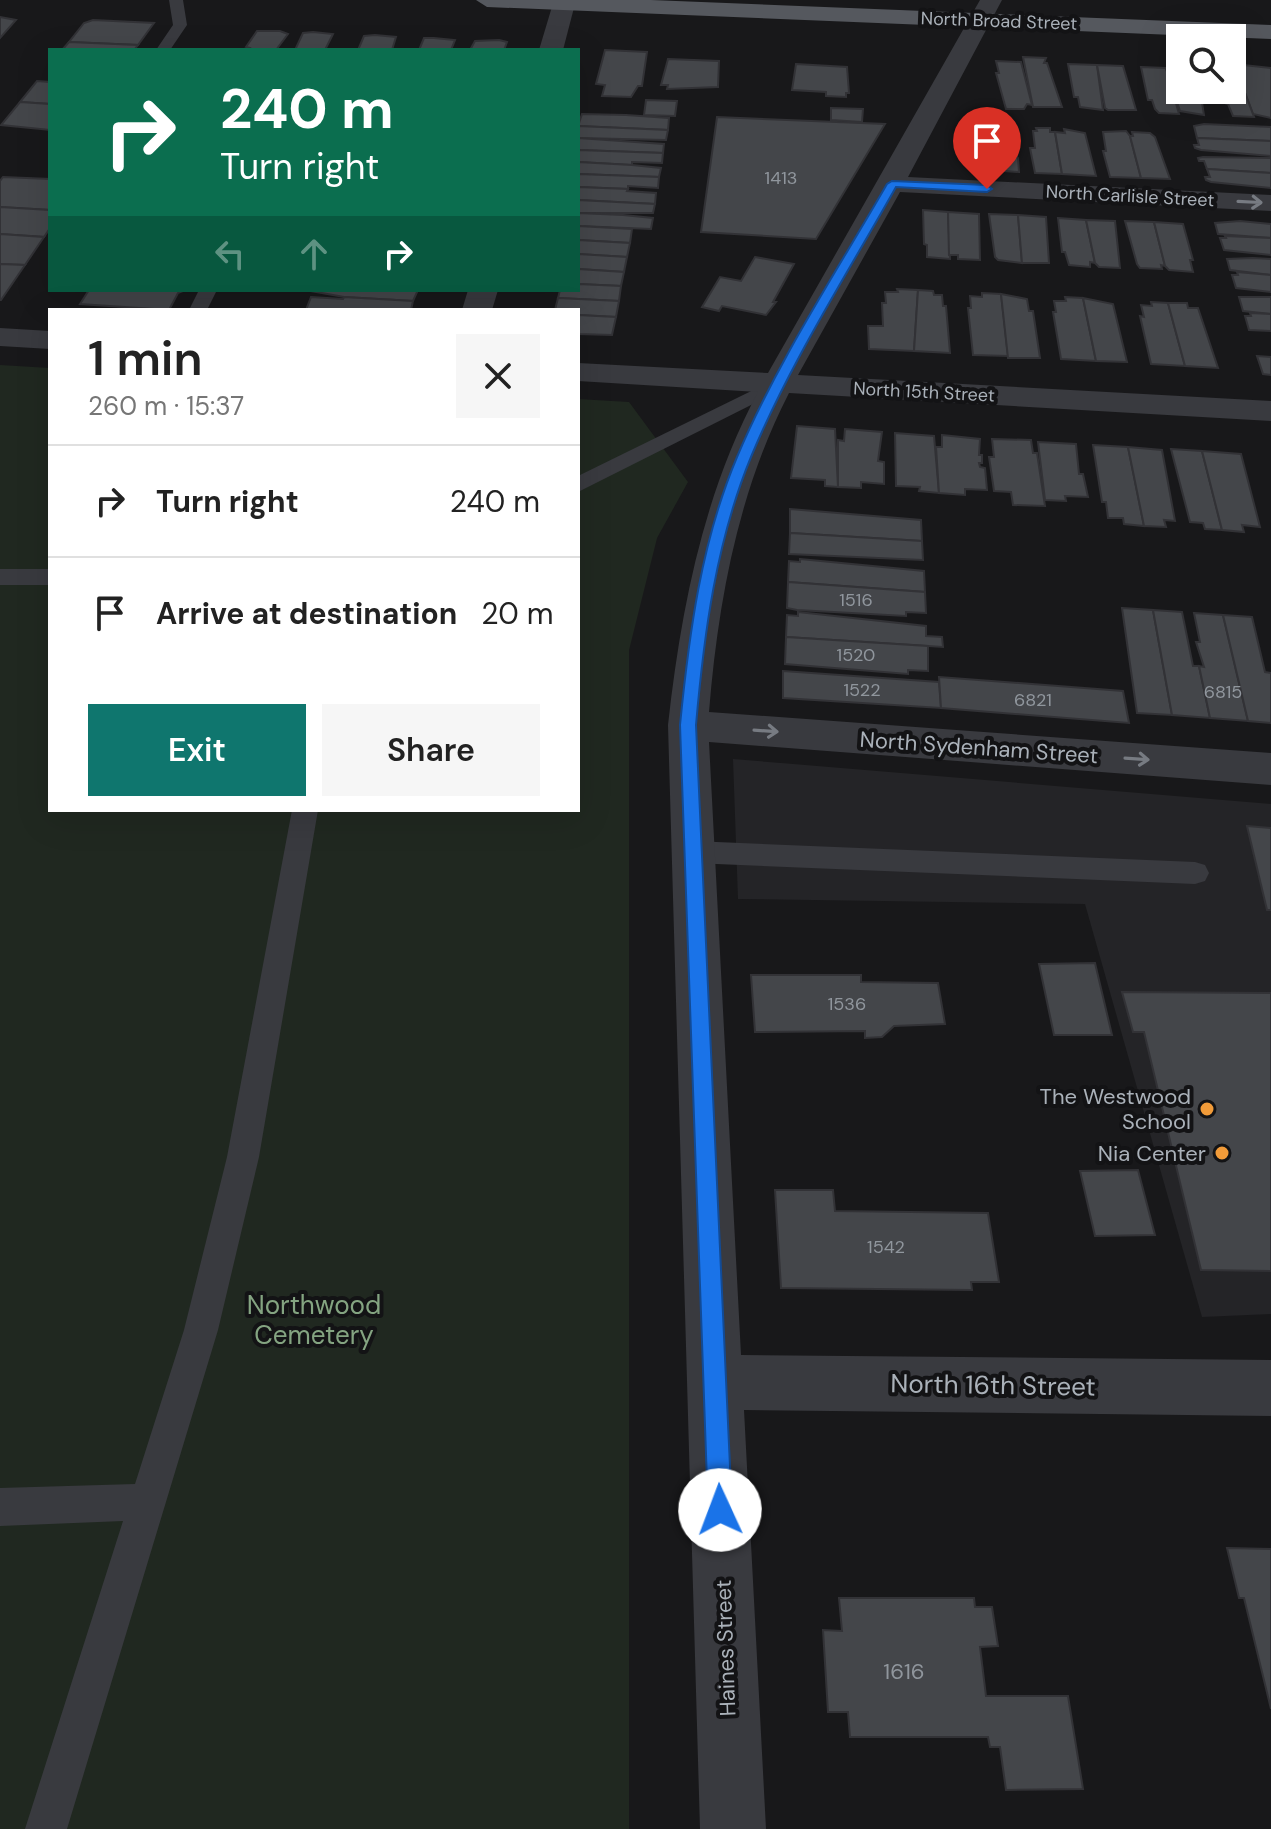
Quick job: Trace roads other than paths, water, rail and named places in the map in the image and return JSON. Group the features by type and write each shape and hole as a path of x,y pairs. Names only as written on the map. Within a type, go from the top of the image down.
{"main road":[{"name":"North Broad Street","path":"487,0 985,10 1271,32"}],"street":[{"path":"552,48 565,2"},
{"name":"Haines Street","path":"733,1829 688,725 697,632 714,550 743,459 778,384 892,184 985,10"},
{"name":"North Carlisle Street","path":"892,184 1271,203"},
{"path":"0,337 48,340"},
{"name":"North 15th Street","path":"580,372 1271,411"},
{"name":"North Sydenham Street","path":"688,725 1271,769"},
{"name":"North 16th Street","path":"715,1382 1271,1388"}],"lane":[{"path":"164,48 180,25 176,0"},
{"path":"580,484 778,384"},
{"path":"0,577 48,577"},
{"path":"46,1829 201,1330 243,1157 305,812"},
{"path":"693,852 1195,873"},
{"path":"0,1507 147,1502"}],"place":[{"name":"The Westwood School","path":"1207,1109"},
{"name":"Nia Center","path":"1222,1153"}],"park label":[{"name":"Northwood Cemetery","path":"314,1320"}]}
